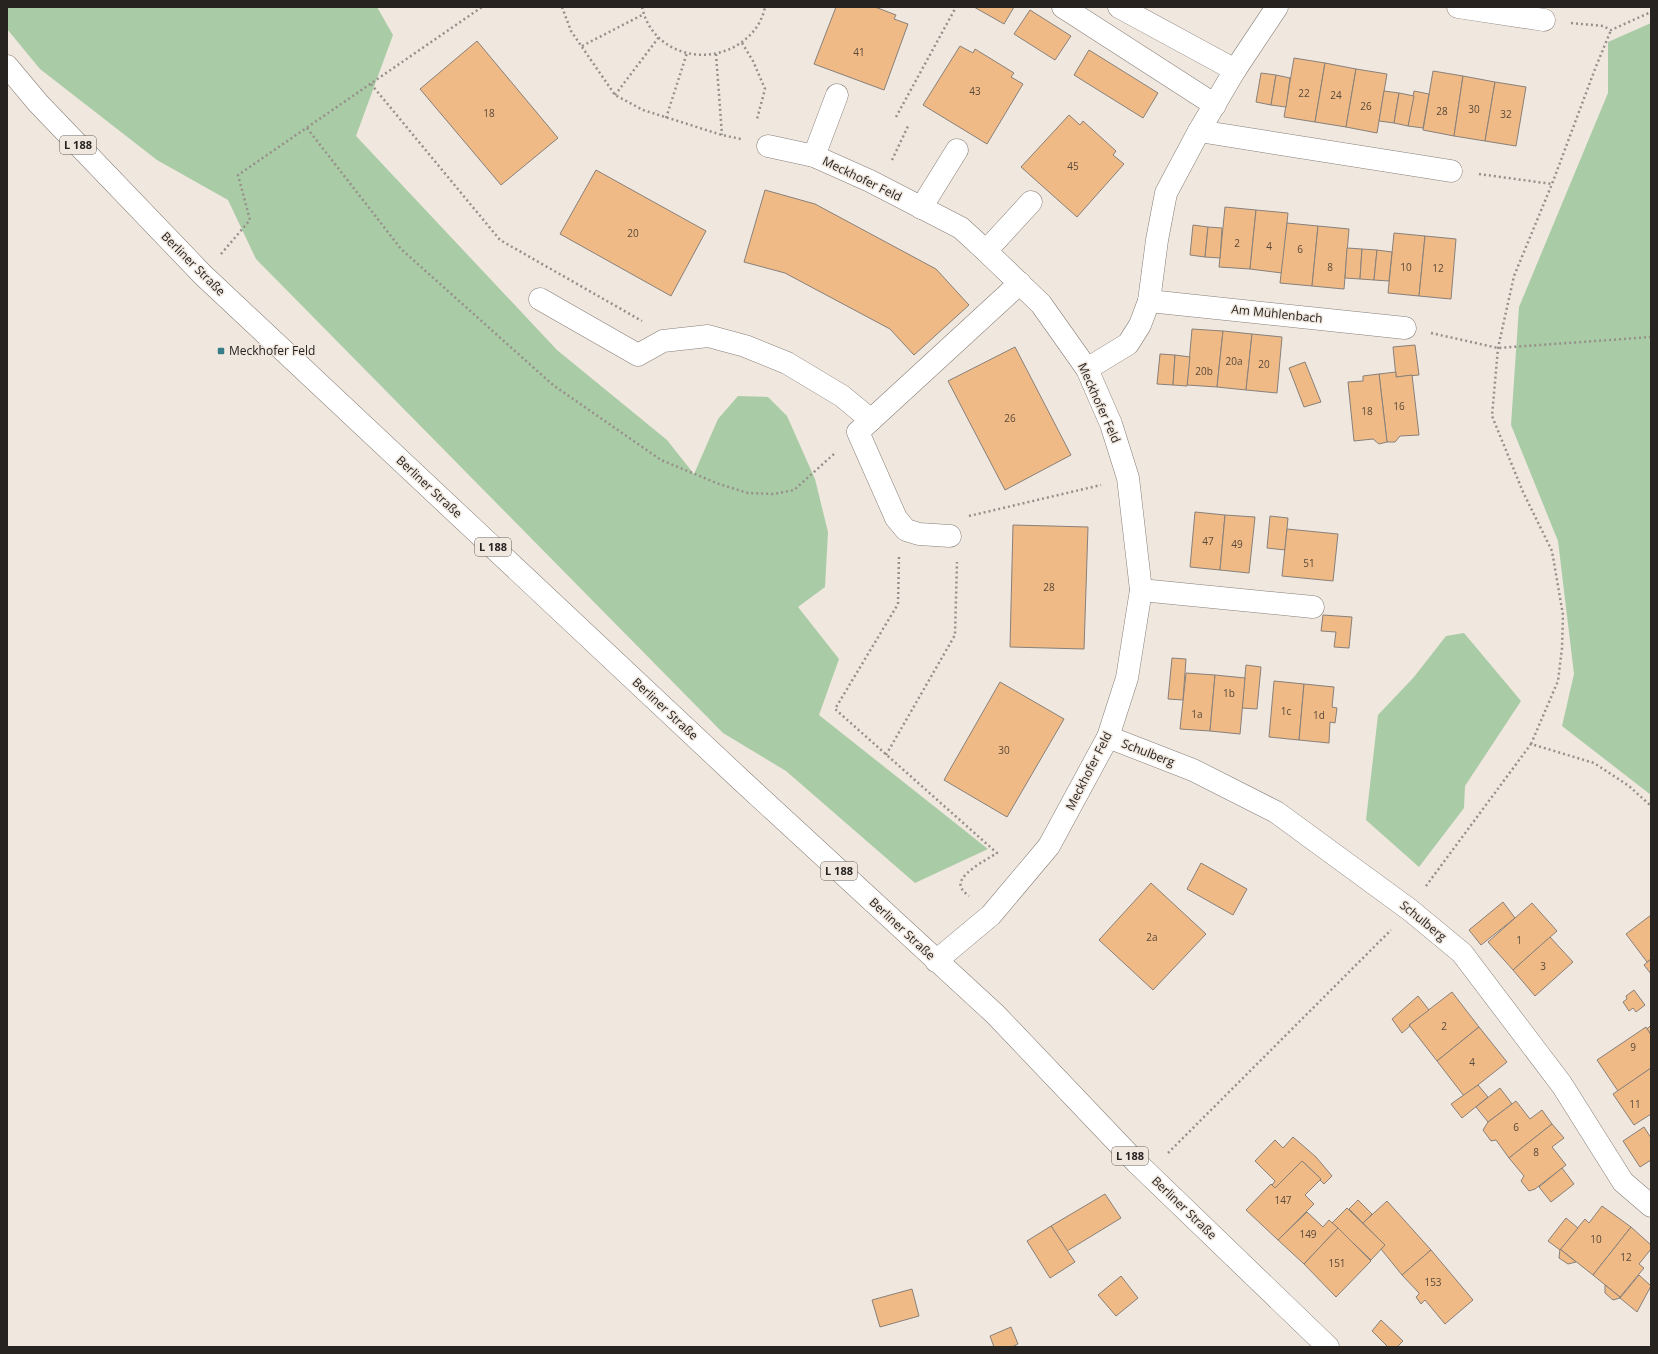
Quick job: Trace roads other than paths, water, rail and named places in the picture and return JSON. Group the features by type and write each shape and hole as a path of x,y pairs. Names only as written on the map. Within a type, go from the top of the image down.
{"street":[{"path":"1063,7 1215,105"},
{"path":"1119,7 1235,70"},
{"path":"1087,369 1128,344 1140,324 1149,301 1157,240 1166,193 1199,131 1235,70 1278,7"},
{"path":"1458,7 1544,20"},
{"name":"Berliner Straße","path":"7,66 38,103 151,223 203,275 730,770 994,1014 1136,1162 1328,1347"},
{"path":"814,156 837,95"},
{"path":"1199,131 1451,170"},
{"name":"Meckhofer Feld","path":"759,143 814,156 879,186 961,228 1041,304 1087,369 1111,424 1128,478 1141,590 1127,678 1108,737 1049,846 990,914 936,961"},
{"path":"921,208 957,150"},
{"path":"986,251 1031,202"},
{"path":"864,426 1020,283"},
{"path":"540,300 638,355 663,341 708,336 745,346 787,363 842,396 864,426 896,518 906,530 919,534 950,536"},
{"name":"Am Mühlenbach","path":"1149,301 1405,328"},
{"path":"1141,590 1313,607"},
{"name":"Schulberg","path":"1108,737 1193,770 1276,812 1410,910 1462,953 1562,1085 1623,1182 1651,1206"}],"place":[{"name":"Meckhofer Feld","path":"221,351"}]}
